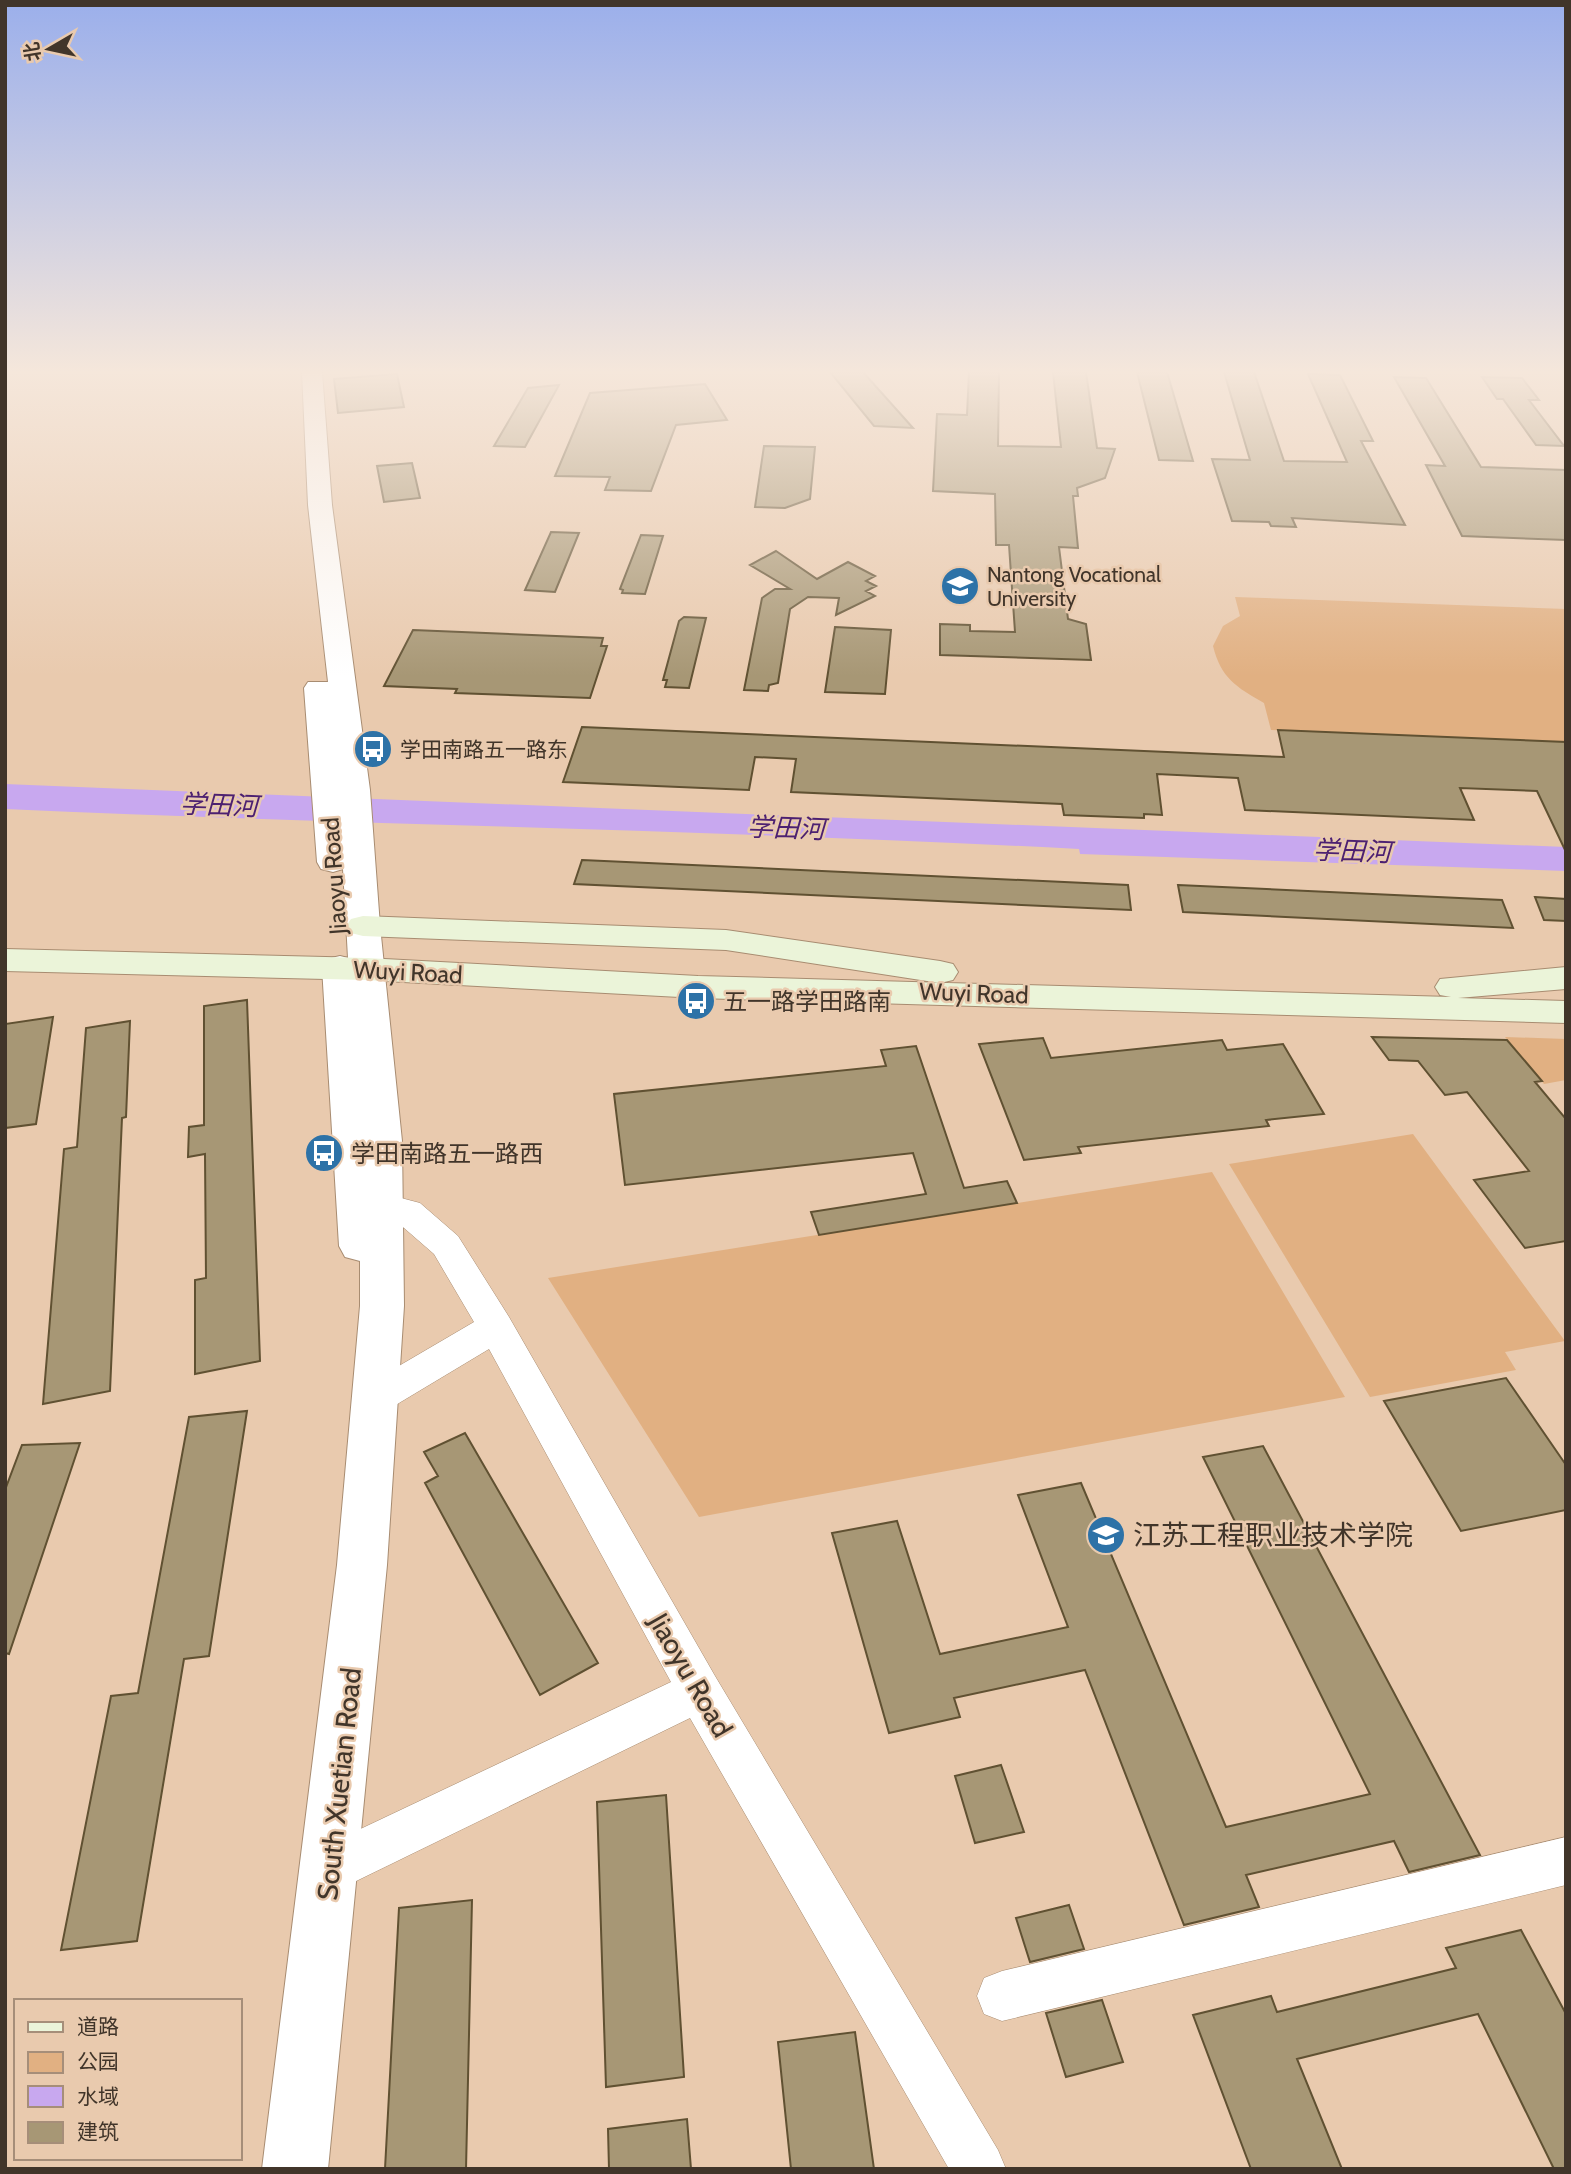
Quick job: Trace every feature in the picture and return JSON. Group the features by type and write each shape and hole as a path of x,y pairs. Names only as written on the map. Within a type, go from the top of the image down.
{"main road":[{"name":"Wuyi Road","path":"5,944 942,972 1397,992 1566,988"},
{"name":"Wuyi Road","path":"5,960 355,953 698,987 1566,1012"},
{"path":"1397,992 1566,978"}],"street":[{"name":"Jiaoyu Road","path":"307,473 341,789 355,953 382,1141 382,1306 376,1398"},
{"name":"Jiaoyu Road","path":"312,473 312,505"},
{"name":"Jiaoyu Road","path":"355,953 356,1201 376,1398"},
{"name":"Jiaoyu Road","path":"382,1205 408,1212 446,1245 495,1327 699,1691 979,2169"},
{"path":"376,1398 495,1327"},
{"name":"South Xuetian Road","path":"295,2169 331,1868 376,1398"},
{"path":"331,1868 699,1691"},
{"path":"1002,1996 1566,1861"}],"green space":[{"path":"1235,597 1566,609 1566,742 1271,730 1264,703 1245,692 1225,674 1213,646 1223,626 1240,616"},
{"path":"1505,1037 1566,1039 1566,1080 1544,1084"},
{"path":"1413,1134 1565,1341 1505,1352 1516,1370 1370,1397 1229,1164"},
{"path":"1212,1172 1345,1397 699,1517 548,1278"}],"water":[{"name":"学田河","path":"5,784 1566,847 1566,871 1080,854 1079,849 810,837 5,809"}],"building":[{"path":"378,473 414,473 420,498 384,502"},
{"path":"556,473 658,473 651,491 605,490 610,477 555,476"},
{"path":"760,473 812,473 810,499 785,508 755,507"},
{"path":"934,473 1107,473 1105,478 1077,488 1078,496 1073,496 1078,548 1059,547 1068,619 1086,624 1091,660 940,655 940,624 970,625 970,631 1015,632 1009,545 996,545 995,494 933,491"},
{"path":"1217,473 1378,473 1405,525 1292,518 1296,527 1271,526 1269,522 1232,521"},
{"path":"1430,473 1566,473 1566,540 1462,536"},
{"path":"551,532 579,533 555,592 525,590"},
{"path":"641,535 663,536 645,594 622,593 623,590 620,589"},
{"path":"776,551 817,579 848,562 875,576 866,581 876,586 866,591 875,596 836,615 839,598 808,597 790,609 778,683 769,685 768,691 744,690 762,598 775,589 790,589 750,565"},
{"path":"684,617 706,618 689,688 665,687 667,680 663,680 679,621"},
{"path":"835,627 891,630 885,694 825,692"},
{"path":"413,630 603,638 601,646 607,646 590,698 455,693 457,689 384,686"},
{"path":"582,727 1284,757 1278,730 1566,742 1566,852 1537,791 1460,788 1474,820 1245,810 1238,778 1157,774 1162,815 1144,814 1144,818 1064,815 1062,804 791,792 796,759 755,757 749,790 563,782"},
{"path":"582,860 1128,885 1131,910 574,884"},
{"path":"1178,885 1502,900 1513,928 1183,912"},
{"path":"1535,897 1566,899 1566,921 1544,920"},
{"path":"247,1000 260,1361 195,1374 195,1280 206,1278 205,1154 188,1157 189,1127 204,1125 204,1006"},
{"path":"53,1017 36,1124 5,1128 5,1024"},
{"path":"130,1021 126,1117 122,1118 110,1391 43,1404 64,1149 77,1147 86,1028"},
{"path":"1372,1037 1507,1040 1542,1081 1535,1082 1566,1119 1566,1241 1525,1248 1474,1180 1529,1171 1467,1092 1445,1095 1418,1061 1389,1060"},
{"path":"1043,1038 1051,1058 1222,1040 1227,1050 1283,1044 1324,1114 1266,1120 1269,1126 1078,1147 1081,1153 1024,1160 979,1044"},
{"path":"916,1046 964,1188 1007,1181 1017,1203 819,1235 811,1212 926,1194 913,1153 625,1185 614,1094 886,1066 881,1050"},
{"path":"1506,1378 1566,1465 1566,1510 1461,1531 1384,1401"},
{"path":"247,1411 209,1656 184,1659 137,1941 61,1950 111,1696 138,1693 189,1417"},
{"path":"465,1433 598,1663 540,1695 425,1483 438,1476 424,1452"},
{"path":"80,1443 9,1654 5,1653 5,1490 22,1445"},
{"path":"1263,1446 1480,1855 1409,1872 1394,1841 1246,1875 1259,1907 1184,1925 1085,1670 954,1698 960,1717 889,1733 832,1533 897,1521 940,1654 1068,1627 1018,1495 1081,1483 1226,1827 1370,1794 1203,1457"},
{"path":"1001,1765 1024,1832 975,1843 955,1776"},
{"path":"666,1795 684,2077 606,2087 597,1802"},
{"path":"472,1900 466,2169 385,2169 399,1908"},
{"path":"1069,1905 1084,1949 1030,1962 1016,1918"},
{"path":"1521,1930 1566,2014 1566,2169 1554,2169 1478,2014 1297,2059 1342,2169 1251,2169 1193,2015 1271,1996 1277,2012 1456,1968 1446,1948"},
{"path":"1102,2000 1123,2062 1066,2077 1046,2013"},
{"path":"855,2032 874,2169 791,2169 778,2042"},
{"path":"687,2119 691,2169 609,2169 608,2129"}],"place":[{"name":"Nantong Vocational University","path":"960,586"},
{"name":"学田南路五一路东","path":"373,749"},
{"name":"五一路学田路南","path":"696,1001"},
{"name":"学田南路五一路西","path":"324,1153"},
{"name":"江苏工程职业技术学院","path":"1106,1535"}]}
